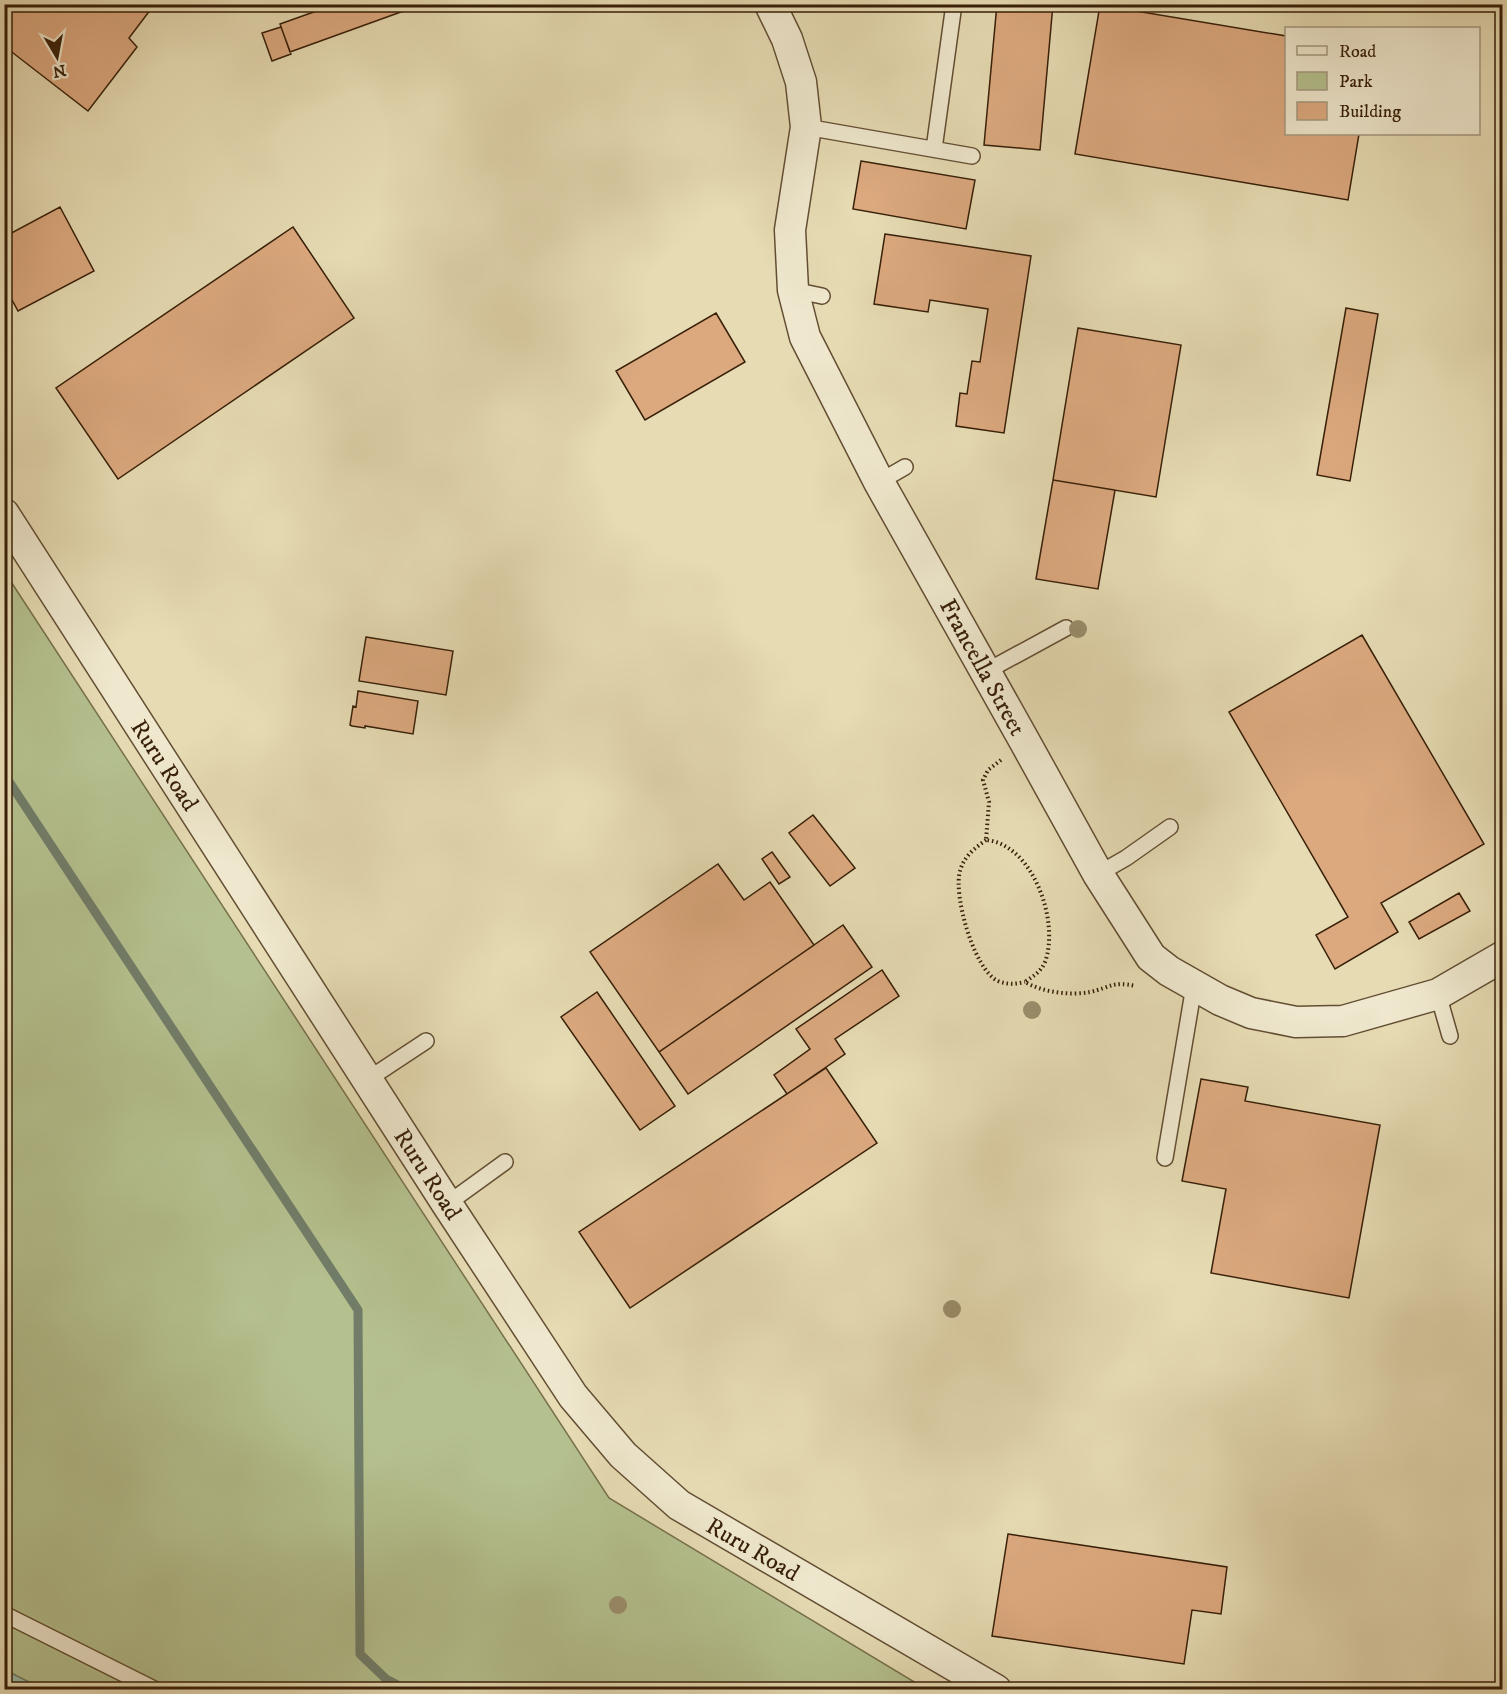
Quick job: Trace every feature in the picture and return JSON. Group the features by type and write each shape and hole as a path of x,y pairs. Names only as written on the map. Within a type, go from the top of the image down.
{"street":[{"name":"Francella Street","path":"770,4 787,39 801,82 806,127 790,230 807,293 805,337 879,482 1024,742 1098,874 1151,957 1181,978 1251,1013 1296,1022 1343,1020 1437,994 1503,957"},
{"name":"Ruru Road","path":"4,514 573,1396 623,1455 678,1505 996,1689"}],"lane":[{"path":"934,149 954,4"},
{"path":"806,127 972,156"},
{"path":"879,482 905,467"},
{"path":"986,672 1066,628"},
{"path":"1098,874 1126,858 1170,827"},
{"path":"1165,1158 1181,978"},
{"path":"1437,994 1450,1036"},
{"path":"368,1080 426,1041"},
{"path":"447,1204 505,1162"},
{"path":"4,1614 156,1689"}],"path":[{"path":"987,840 989,802 983,780 988,770 1024,742"},
{"path":"987,840 997,841 1011,848 1040,888 1046,904 1049,936 1045,962 1038,974 1025,982 1011,985 996,980 986,971 972,944 959,901 957,887 965,858 987,840"},
{"path":"1025,982 1034,987 1060,992 1089,992 1119,983 1139,987 1181,978"}],"green space":[{"path":"4,571 609,1498 926,1689 43,1690 5,1670"}],"shaded area":[{"path":"5,1670 43,1689 5,1689"}],"building":[{"path":"4,4 147,4 151,9 129,38 137,47 88,111 4,46"},
{"path":"336,4 423,4 290,52 280,24"},
{"path":"997,4 1053,4 1040,150 984,145"},
{"path":"1100,5 1285,36 1285,135 1359,135 1348,200 1075,154"},
{"path":"281,27 291,54 272,61 262,33"},
{"path":"861,161 975,180 966,229 853,209"},
{"path":"60,207 94,271 18,311 4,285 4,237"},
{"path":"293,227 354,318 118,479 56,388"},
{"path":"885,234 1031,256 1004,433 956,426 960,393 967,394 972,361 980,362 988,309 930,300 928,312 874,304"},
{"path":"1346,308 1378,314 1350,481 1317,475"},
{"path":"716,313 745,362 645,420 616,371"},
{"path":"1078,328 1181,345 1156,497 1053,480"},
{"path":"1053,480 1115,490 1098,589 1036,579"},
{"path":"1362,635 1484,844 1381,903 1398,932 1335,969 1316,935 1348,917 1229,712"},
{"path":"366,637 453,651 446,695 359,681"},
{"path":"358,691 418,701 413,734 350,725"},
{"path":"813,815 855,868 830,886 789,833"},
{"path":"772,852 790,877 779,884 762,859"},
{"path":"718,864 744,900 770,882 814,945 659,1052 590,952"},
{"path":"1459,893 1470,911 1419,939 1409,922"},
{"path":"843,925 872,967 688,1094 659,1052"},
{"path":"882,970 899,996 835,1039 845,1054 787,1094 774,1075 810,1049 796,1029"},
{"path":"597,992 675,1106 640,1130 561,1017"},
{"path":"826,1068 877,1143 630,1308 579,1232"},
{"path":"1201,1079 1248,1087 1245,1101 1380,1125 1349,1298 1211,1273 1226,1189 1182,1181"},
{"path":"1008,1534 1227,1567 1221,1614 1192,1610 1184,1664 992,1636"}],"waterway":[{"path":"4,774 358,1310 360,1654 386,1679 407,1690"}]}
